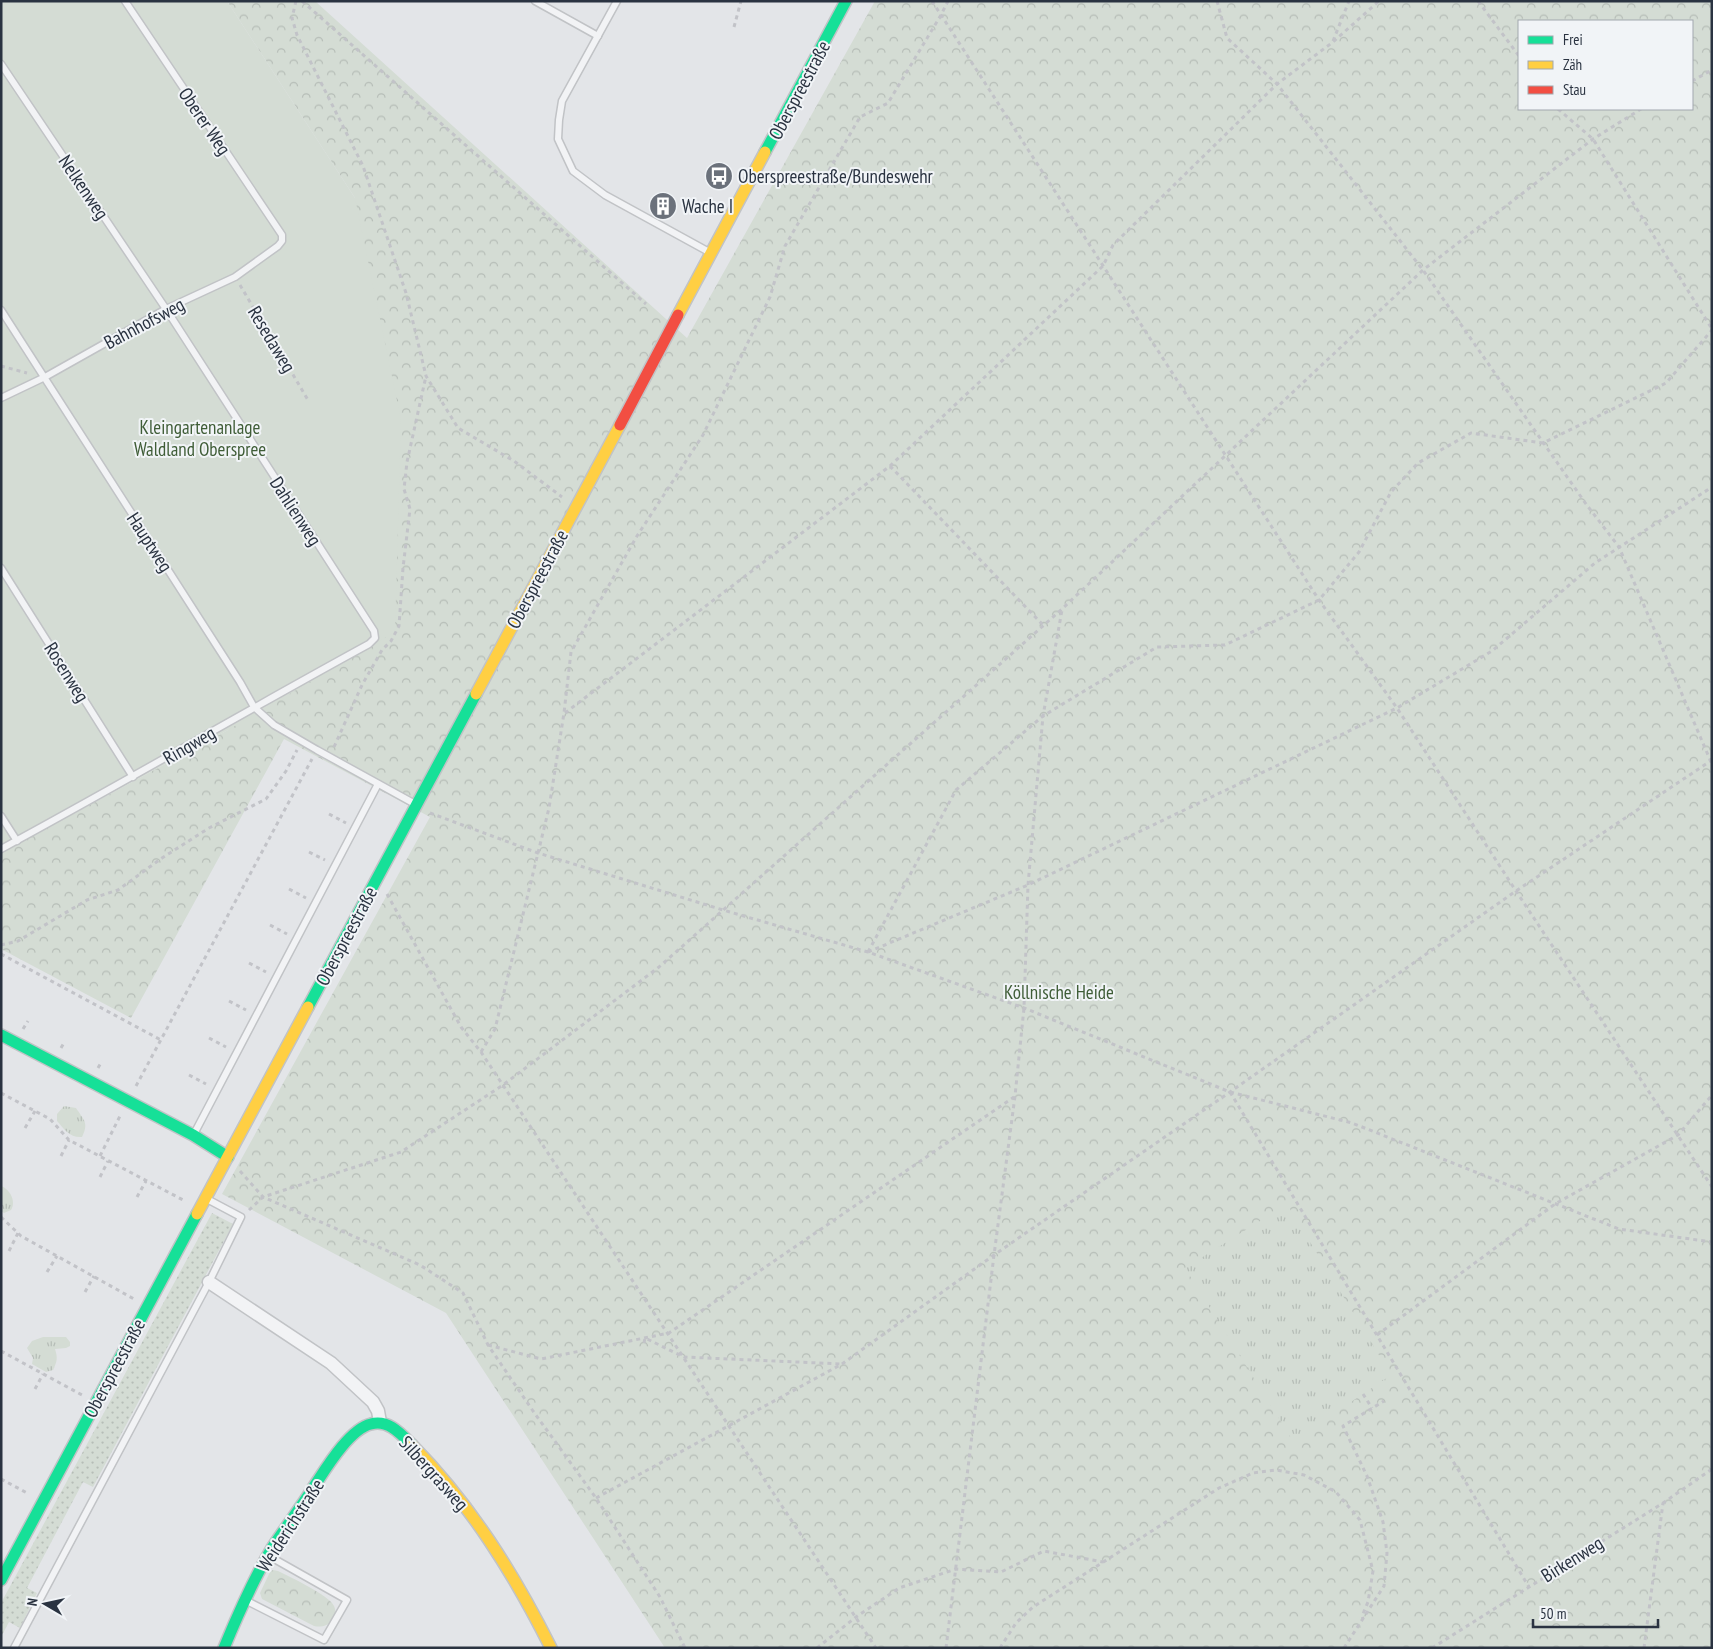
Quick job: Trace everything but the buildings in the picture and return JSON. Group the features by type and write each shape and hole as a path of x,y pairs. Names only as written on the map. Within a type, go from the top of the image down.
{"main road":[{"name":"Oberspreestraße","path":"1,1580 846,1"},
{"path":"1,1035 193,1135 228,1157"},
{"name":"Weiderichstraße","path":"224,1648 244,1600 268,1555 334,1458 362,1427 380,1422"},
{"name":"Silbergrasweg","path":"380,1422 390,1425 421,1454 460,1499 485,1532 531,1606 551,1648"}],"street":[{"name":"Silbergrasweg","path":"209,1282 332,1363 373,1402 378,1411 380,1422"}],"lane":[{"name":"Oberer Weg","path":"124,1 282,235 282,241"},
{"path":"535,1 598,36"},
{"path":"617,1 562,101 558,138 573,171 605,195 710,253"},
{"name":"Nelkenweg","path":"1,64 166,309"},
{"name":"Bahnhofsweg","path":"1,398 45,377 166,309 235,277 278,246 282,241"},
{"name":"Dahlienweg","path":"166,309 374,632 375,638"},
{"name":"Hauptweg","path":"1,310 240,682 254,707 274,725 416,804"},
{"name":"Rosenweg","path":"1,568 133,777"},
{"name":"Ringweg","path":"1,849 369,644 375,638"},
{"path":"193,1135 378,784"},
{"path":"1,816 17,840"},
{"path":"14,1648 209,1282 241,1217 206,1198"},
{"path":"244,1600 324,1640 347,1600 268,1555"}],"path":[{"path":"296,1 292,18 297,35 363,166 406,294 426,376 458,428 514,461 562,497"},
{"path":"302,1 646,304"},
{"path":"734,27 741,1"},
{"path":"932,1 1319,600 1397,708 1712,1187"},
{"path":"481,1052 495,1029 549,808 564,713 571,652 637,536 703,435 770,297 784,246 860,117 888,103 948,1"},
{"path":"596,1498 842,1364 994,1255 1516,891 1711,761 1619,547 1586,504 1423,270 1277,84 1227,38 1217,1"},
{"path":"1333,42 1349,1"},
{"path":"564,713 890,466 1103,266 1113,245 1277,84 1333,42 1379,1"},
{"path":"1478,1 1518,55"},
{"path":"1693,80 1712,70"},
{"path":"868,952 956,790 1042,716 1157,647 1225,645 1319,600 1359,552 1391,492 1418,463 1472,433 1543,443 1666,383 1712,330 1593,139 1559,110"},
{"path":"241,1217 263,1197 401,1152 503,1085 659,967 1062,609 1423,270 1593,139 1638,110"},
{"path":"713,173 719,176"},
{"name":"Resedaweg","path":"235,277 308,400"},
{"path":"1,366 45,377"},
{"path":"329,757 362,685 382,650 391,641 399,626 410,509 404,489 407,462 426,376"},
{"path":"890,466 1044,624"},
{"path":"868,952 1028,885 1397,708 1492,651 1595,563 1712,487"},
{"path":"946,1648 1015,1096 1024,1008 1028,885 1042,716 1062,609"},
{"path":"1,945 18,941 87,900 118,890 162,858 209,828 266,798 286,771 301,741"},
{"path":"100,1156 160,1040 317,750"},
{"path":"416,804 435,816 538,854 868,952 1024,1008 1230,1092 1352,1123 1619,1229 1712,1242"},
{"path":"329,814 346,823"},
{"path":"309,852 326,861"},
{"path":"378,876 461,1027 481,1052 669,1333 876,1648"},
{"path":"288,890 306,898"},
{"path":"270,925 287,934"},
{"path":"1,954 160,1040"},
{"path":"249,963 266,972"},
{"path":"229,1001 246,1010"},
{"path":"209,1038 226,1047"},
{"path":"189,1076 206,1084"},
{"path":"1230,1092 1529,1587"},
{"path":"1,1093 50,1119 69,1140 200,1209"},
{"path":"1377,1335 1555,1204 1678,1135 1712,1095"},
{"path":"488,1345 542,1359 669,1333 1015,1096"},
{"path":"24,1128 34,1111"},
{"path":"61,1156 69,1140"},
{"path":"228,1157 263,1197 420,1265 463,1293 488,1345 596,1498 660,1597 685,1648"},
{"path":"100,1177 108,1160"},
{"path":"138,1197 146,1181"},
{"path":"1,1218 21,1236 147,1306"},
{"path":"9,1251 18,1233"},
{"path":"47,1272 57,1256"},
{"path":"85,1292 94,1276"},
{"path":"644,1343 645,1338"},
{"path":"645,1338 684,1357 842,1364"},
{"path":"2,1353 96,1403"},
{"path":"35,1389 43,1374"},
{"path":"1363,1394 1372,1408"},
{"path":"1344,1648 1384,1586 1387,1552 1383,1522 1367,1476 1344,1426 1384,1401"},
{"name":"Birkenweg","path":"1432,1648 1663,1503 1712,1469"},
{"path":"1000,1648 1016,1622 1033,1607 1219,1488 1253,1473 1276,1470 1304,1475 1336,1492 1360,1520 1373,1571 1368,1602 1362,1616 1363,1619"},
{"path":"1,1479 43,1501"},
{"path":"1644,1648 1663,1503"},
{"path":"817,1648 856,1617 899,1588 956,1569 1001,1572 1044,1551 1104,1562"}],"green space":[{"name":"Kleingartenanlage Waldland Oberspree","path":"1,1 227,1 355,198 401,420 395,632 228,730 1,853"},
{"name":"Köllnische Heide","path":"227,1 315,1 687,338 875,1 1712,1 1712,1648 665,1648 446,1313 222,1194 430,817 284,739 131,1018 1,949 1,853 228,730 355,198"},
{"path":"64,1106 76,1108 83,1119 85,1128 82,1137 74,1136 57,1121 57,1114"},
{"path":"1,1186 10,1193 13,1200 11,1210 4,1213 1,1211"},
{"path":"1287,1204 1391,1375 1293,1441 1185,1268"},
{"path":"212,1213 233,1224 93,1487 83,1482 27,1588 37,1593 20,1628 9,1622 1,1637 1,1603"},
{"path":"43,1337 66,1337 70,1342 70,1346 66,1348 55,1349 57,1357 55,1365 53,1370 46,1372 32,1364 33,1358 27,1348 32,1341"},
{"path":"273,1570 300,1582 331,1602 334,1606 335,1615 331,1622 319,1627 314,1626 262,1599 260,1593 270,1572"}],"traffic: fast":[{"path":"765,152 846,1"},
{"path":"308,1007 476,694"},
{"path":"1,1035 193,1135 228,1157"},
{"path":"1,1580 197,1214"},
{"path":"224,1648 246,1597 272,1548 346,1442 363,1427 377,1423 394,1429 412,1445"}],"traffic: slow":[{"path":"678,315 765,152"},
{"path":"476,694 620,425"},
{"path":"197,1214 308,1007"},
{"path":"412,1445 453,1492 490,1541 537,1620 551,1648"}],"traffic: jam":[{"path":"620,425 678,315"}],"place":[{"name":"Oberspreestraße/Bundeswehr","path":"719,176"},
{"name":"Wache I","path":"663,206"}]}
